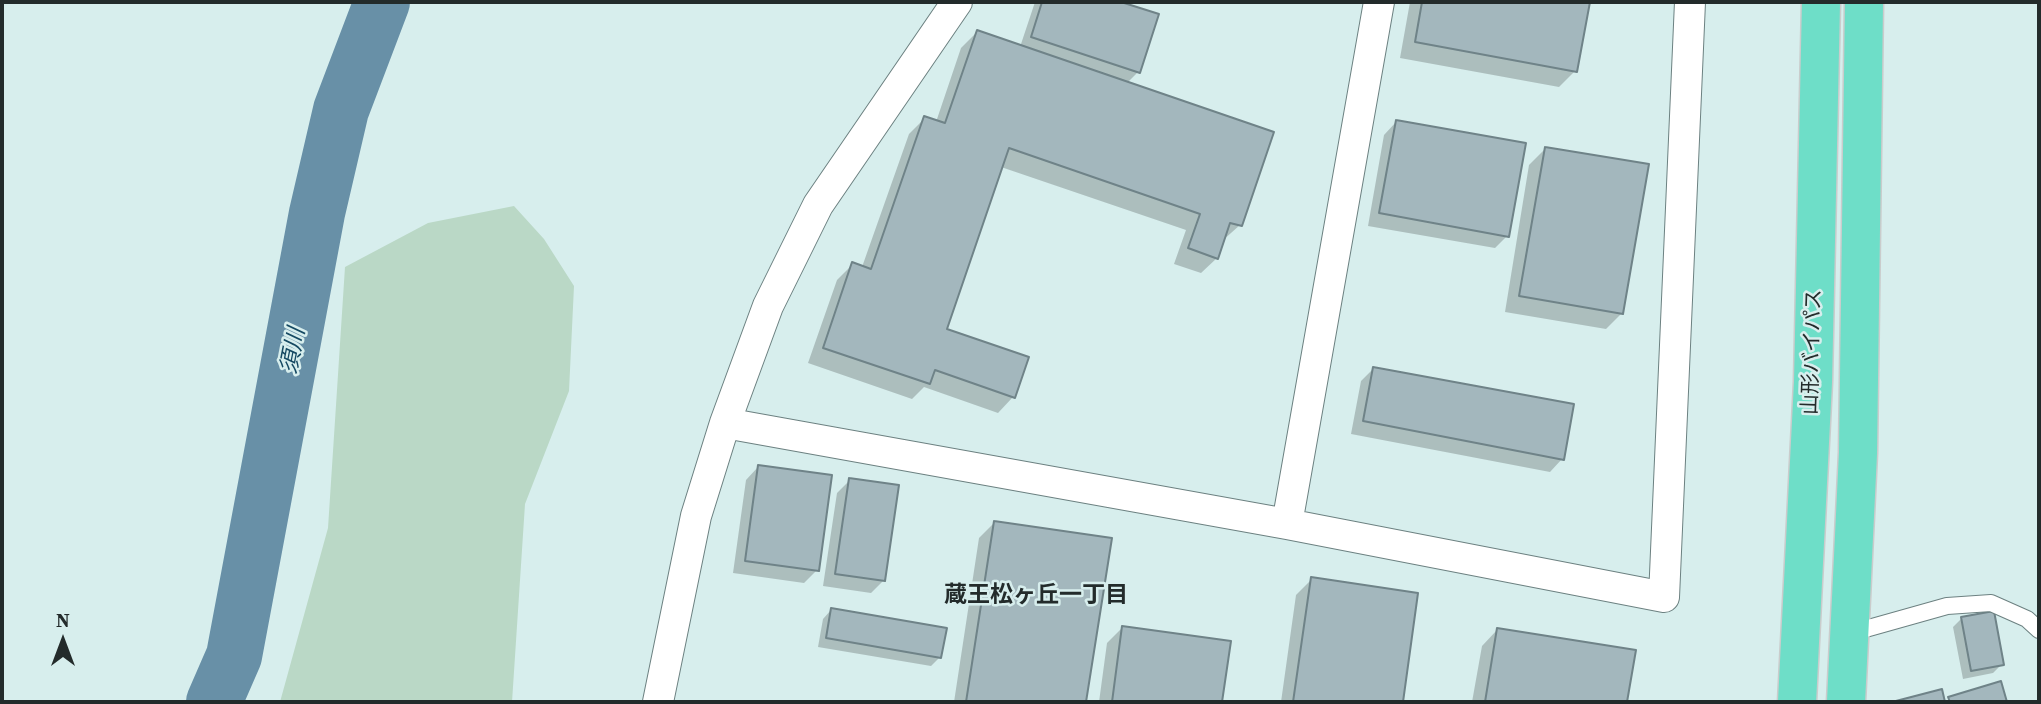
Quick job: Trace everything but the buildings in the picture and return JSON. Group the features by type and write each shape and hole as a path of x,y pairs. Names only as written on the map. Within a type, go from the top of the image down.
{"highway":[{"name":"山形バイパス","path":"1797,702 1813,382 1821,2"},
{"path":"1846,702 1858,453 1864,2"}],"street":[{"path":"658,702 696,516 725,423 768,306 817,205 957,2"},
{"path":"1287,524 1379,2"},
{"path":"725,423 1287,524 1664,597 1690,2"}],"lane":[{"path":"1851,633 1947,606 1991,604 2027,619 2039,630"}],"green space":[{"path":"514,206 544,239 574,286 569,391 525,504 512,702 280,702 328,528 345,267 428,223"}],"waterway":[{"name":"須川","path":"214,702 234,656 317,213 341,110 382,2"}],"district":[{"name":"蔵王松ヶ丘一丁目","path":"1036,596"}]}
